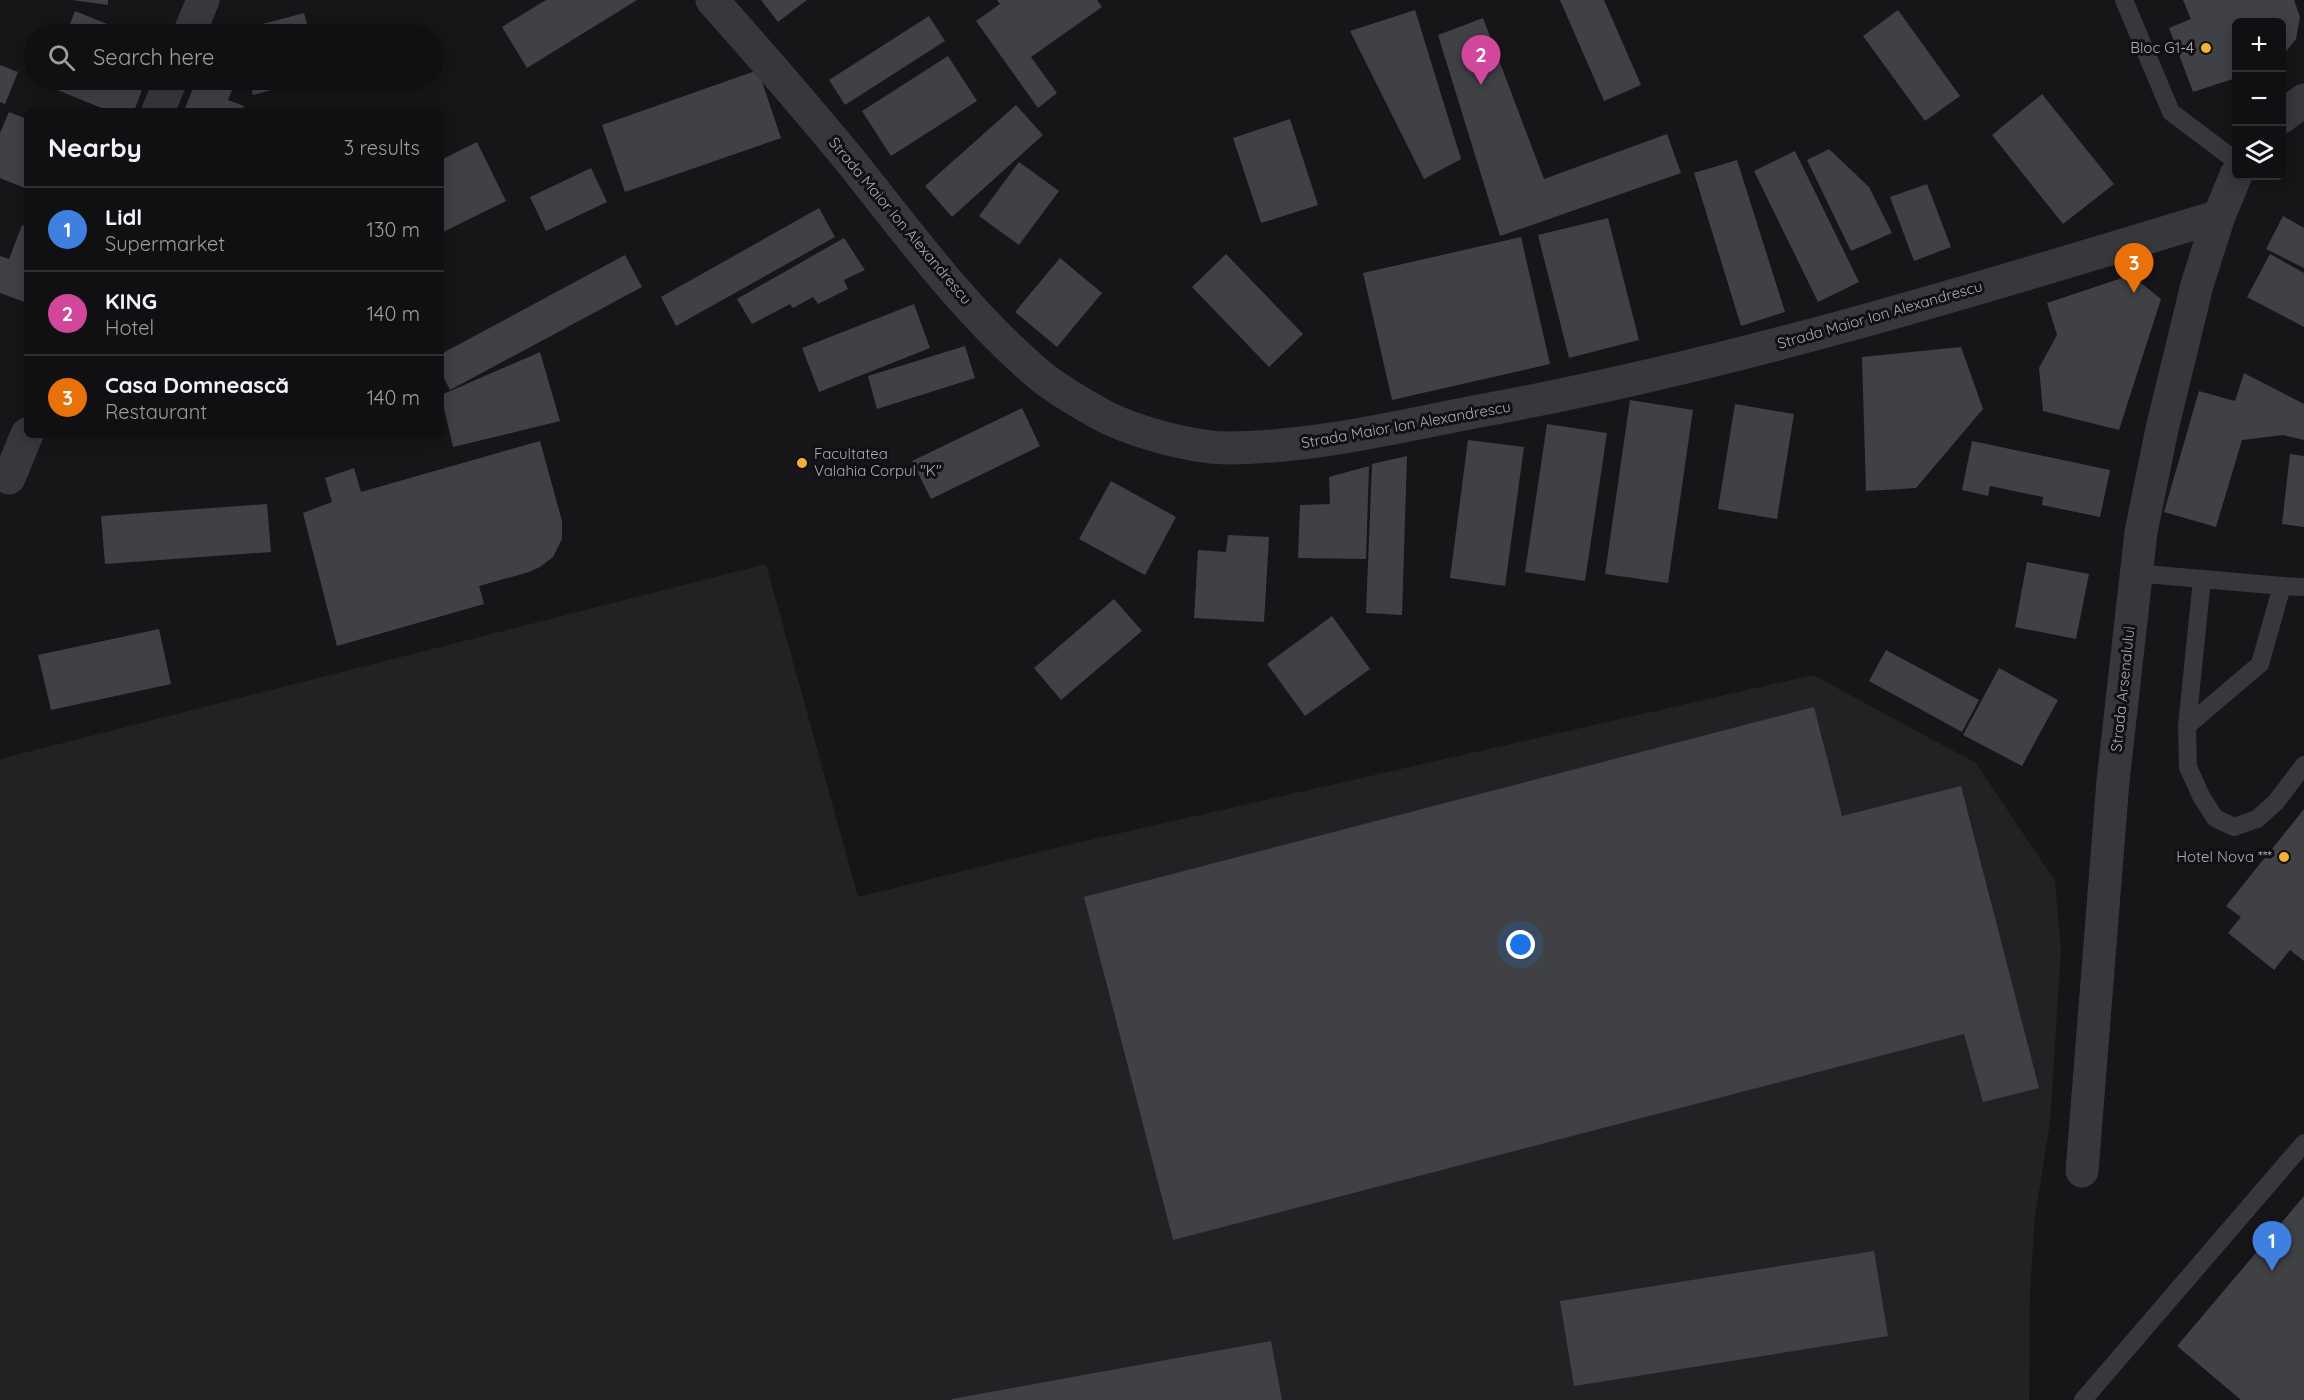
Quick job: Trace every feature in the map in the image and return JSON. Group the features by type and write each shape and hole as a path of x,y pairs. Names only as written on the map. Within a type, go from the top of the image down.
{"street":[{"path":"193,24 203,0"},
{"name":"Strada Maior Ion Alexandrescu","path":"712,0 805,105 943,277 1002,340 1039,375 1098,414 1153,436 1221,448 1297,445 1552,398 1669,371 1804,339 2218,216"},
{"path":"159,108 167,90"},
{"path":"2286,114 2304,100"},
{"path":"2218,216 2234,180"},
{"name":"Strada Arsenalului","path":"2082,1171 2112,793 2134,573 2140,532 2162,429 2197,285 2218,216"},
{"path":"9,478 25,438"}],"lane":[{"path":"2124,0 2172,112 2232,158"},
{"path":"2134,573 2304,587"},
{"path":"2202,579 2187,726 2188,766 2200,796 2215,818 2234,827 2257,819 2263,814 2276,802 2304,765"},
{"path":"2187,726 2260,664 2282,586"},
{"path":"2083,1400 2304,1143"}],"shaded area":[{"path":"766,564 858,897 1072,844 1813,675 1976,763 2055,881 2061,950 2050,1123 2035,1216 2030,1291 2029,1400 0,1400 0,759"}],"building":[{"path":"72,0 108,0 108,5"},
{"path":"546,0 637,0 527,68 502,27"},
{"path":"761,0 807,0 778,22"},
{"path":"997,0 1097,0 1102,7 1031,57 1057,93 1038,108 976,21 1000,4"},
{"path":"1560,0 1604,0 1641,85 1604,101"},
{"name":"Bloc G1-4","path":"2183,0 2294,0 2300,17 2296,39 2286,51 2286,18 2232,18 2232,79 2193,92 2169,28 2191,19"},
{"path":"1415,10 1461,159 1424,179 1350,31"},
{"path":"1898,10 1960,96 1925,121 1863,36"},
{"path":"75,11 107,24 70,24"},
{"path":"304,13 307,24 262,24"},
{"path":"929,16 945,41 845,105 829,80"},
{"path":"1483,18 1544,179 1667,134 1681,173 1500,236 1438,35"},
{"path":"948,56 977,101 891,156 862,111"},
{"path":"0,65 18,72 5,104 0,102"},
{"path":"758,70 781,138 625,192 602,125"},
{"path":"57,90 142,90 135,108 102,108"},
{"path":"192,90 232,90 228,100 244,106 243,108 185,108"},
{"path":"252,90 271,90 253,95"},
{"path":"2042,94 2114,184 2063,224 1992,135"},
{"path":"1016,105 1043,135 952,217 925,186"},
{"path":"9,112 24,118 24,188 0,178 0,133"},
{"path":"1290,119 1318,205 1261,223 1233,138"},
{"path":"477,142 506,201 444,232 444,158"},
{"path":"1829,149 1869,187 1892,233 1851,251 1807,160"},
{"path":"1795,151 1859,282 1818,302 1754,171"},
{"path":"1737,160 1785,312 1741,326 1694,173"},
{"path":"1019,162 1059,191 1019,245 979,216"},
{"path":"591,168 607,202 546,231 530,197"},
{"path":"1927,184 1951,247 1914,261 1890,197"},
{"path":"819,208 835,237 676,326 661,297"},
{"path":"2283,216 2304,228 2304,268 2266,249"},
{"path":"1608,218 1639,340 1569,358 1538,235"},
{"path":"22,225 24,226 24,302 0,293 0,256 9,259"},
{"path":"1521,237 1550,364 1392,400 1363,273"},
{"path":"844,238 865,270 844,280 848,289 818,304 813,297 793,308 790,304 752,324 737,299"},
{"path":"1226,254 1303,334 1269,367 1192,287"},
{"path":"2270,254 2304,273 2304,327 2247,297"},
{"path":"625,255 642,287 450,390 444,378 444,352"},
{"path":"1060,258 1102,293 1057,347 1015,312"},
{"path":"2131,275 2161,299 2119,430 2043,411 2039,368 2057,335 2047,303"},
{"path":"914,304 930,348 819,392 802,348"},
{"path":"965,346 975,378 877,409 868,376"},
{"path":"1961,347 1983,409 1916,488 1866,491 1862,357"},
{"path":"540,352 560,421 453,447 444,408 444,394"},
{"path":"2244,373 2304,404 2304,440 2283,435 2242,440 2216,527 2164,512 2199,391 2235,401"},
{"path":"1630,400 1693,410 1668,583 1605,574"},
{"path":"1735,404 1794,414 1777,519 1718,509"},
{"path":"1022,408 1040,446 931,499 912,461"},
{"path":"1547,424 1607,433 1585,581 1525,572"},
{"path":"1468,440 1524,447 1505,586 1450,578"},
{"path":"540,441 562,521 562,539 553,557 529,572 479,586 484,604 337,646 303,513 332,502 325,478 354,468 361,492"},
{"path":"1972,441 2110,470 2100,517 2042,505 2043,497 1990,486 1988,496 1962,490"},
{"path":"2290,454 2304,456 2304,527 2282,524"},
{"path":"1407,456 1402,615 1366,613 1372,464"},
{"path":"1369,466 1366,559 1298,558 1300,505 1330,504 1329,477"},
{"path":"1111,481 1176,517 1145,575 1079,539"},
{"path":"267,504 271,552 105,564 101,516"},
{"path":"1228,535 1269,537 1264,622 1194,618 1198,550 1226,552"},
{"path":"2027,562 2089,574 2076,639 2015,627"},
{"path":"1114,599 1142,631 1061,700 1034,668"},
{"path":"1332,616 1370,669 1305,716 1267,664"},
{"path":"159,629 171,684 51,710 38,655"},
{"path":"1886,650 1979,700 1962,732 1869,681"},
{"path":"1999,668 2058,700 2022,766 1963,735"},
{"path":"1814,707 1842,816 1961,786 2039,1088 1983,1102 1964,1034 1173,1240 1084,897"},
{"name":"Hotel Nova ***","path":"2304,809 2304,961 2290,950 2274,970 2228,933 2241,917 2226,906"},
{"path":"2304,1196 2304,1400 2241,1400 2177,1346"},
{"path":"1874,1251 1888,1336 1574,1386 1560,1301"},
{"path":"1271,1341 1282,1400 952,1400 952,1399"}],"place":[{"name":"Bloc G1-4","path":"2206,48"},
{"name":"KING","path":"1481,85"},
{"name":"Casa Domnească","path":"2134,293"},
{"name":"Facultatea Valahia Corpul \"K\"","path":"802,463"},
{"name":"Hotel Nova ***","path":"2284,857"},
{"name":"Lidl","path":"2272,1271"}]}
